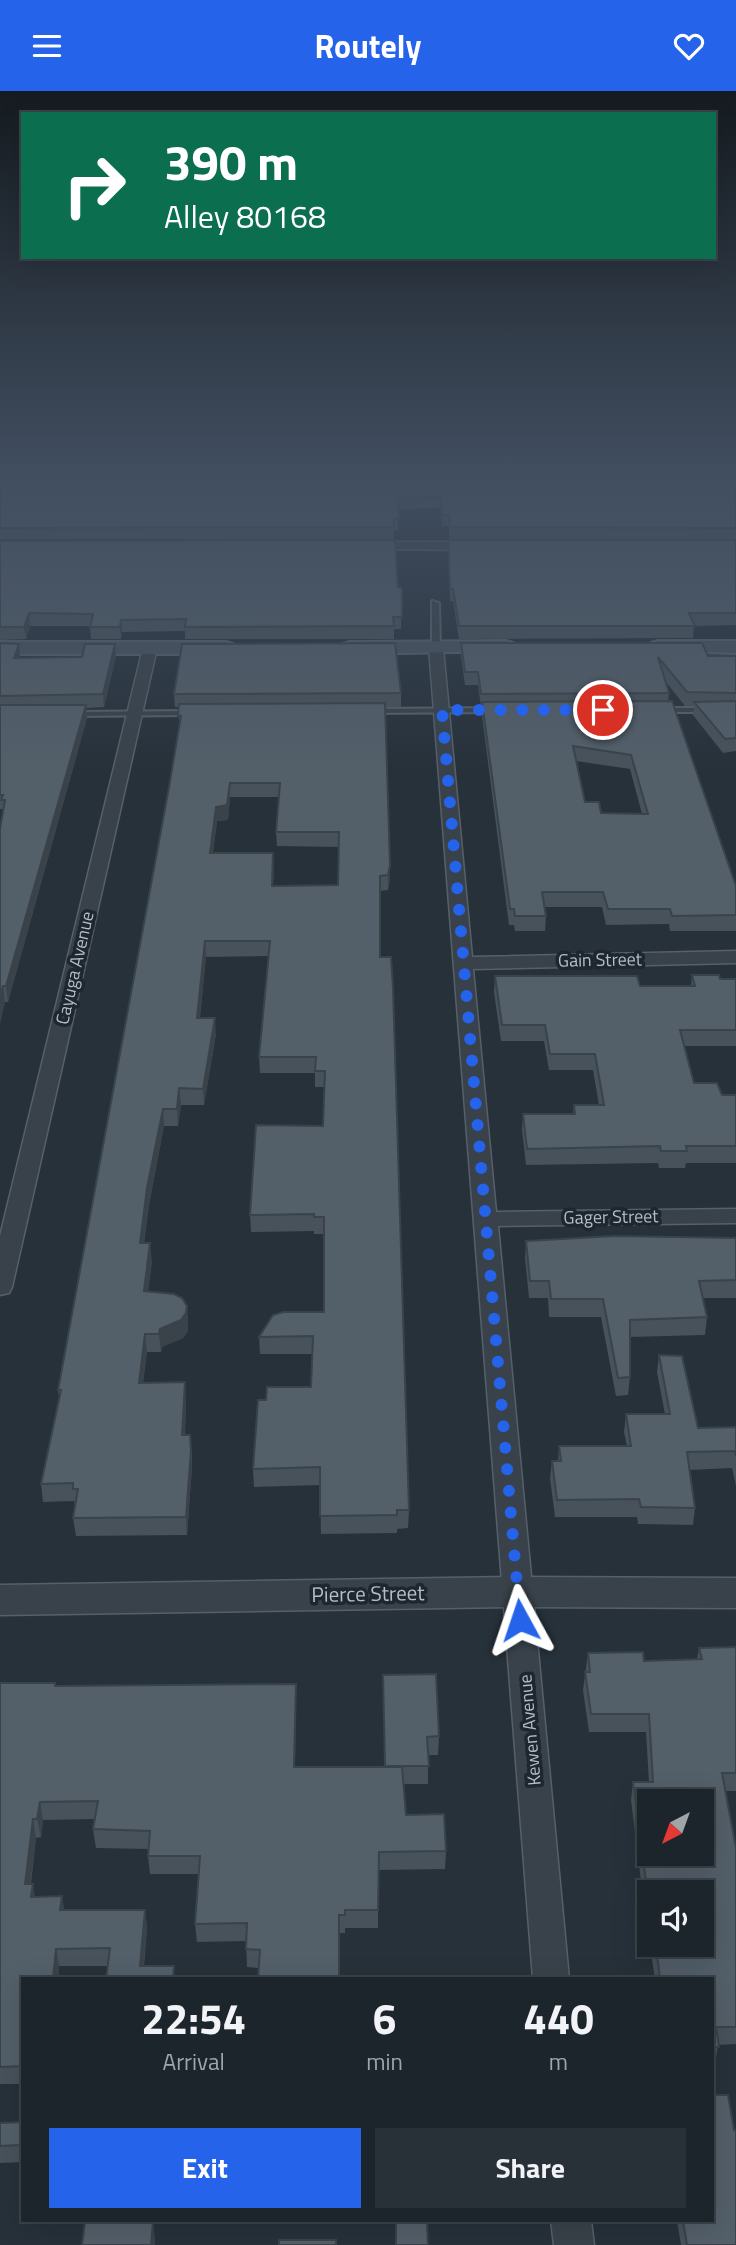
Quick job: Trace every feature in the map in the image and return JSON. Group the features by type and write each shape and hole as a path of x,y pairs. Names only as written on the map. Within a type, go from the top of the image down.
{"main road":[{"path":"327,648 528,647"},
{"path":"639,647 736,647"},
{"path":"0,648 246,648"}],"street":[{"name":"Cayuga Avenue","path":"0,1287 150,648"},
{"name":"Kewen Avenue","path":"436,648 551,1977"},
{"name":"Gain Street","path":"464,963 736,957"},
{"name":"Gager Street","path":"486,1219 736,1216"},
{"name":"Pierce Street","path":"0,1600 518,1592 736,1593"},
{"path":"571,2222 573,2245"}],"lane":[{"name":"Kewen Avenue","path":"435,603 436,648"},
{"path":"358,711 512,710"},
{"path":"652,710 736,710"},
{"path":"54,714 205,713"}],"building":[{"path":"0,569 397,569 398,587 402,588 402,617 393,617 394,626 185,627 186,619 121,620 120,627 90,627 93,614 29,613 24,627 0,627"},
{"path":"449,569 736,569 736,613 689,613 695,626 459,626 453,589 450,589"},
{"path":"0,643 19,644 14,658 82,657 85,644 115,644 103,694 0,696"},
{"path":"395,643 401,693 174,694 182,644"},
{"path":"461,643 702,643 708,656 736,656 736,693 687,692 658,657 669,693 481,694 478,672 465,672"},
{"path":"672,701 736,886 736,915 672,916 670,909 608,909 603,892 542,892 546,916 515,916 514,909 510,909 482,702","holes":["573,746 631,755 648,814 601,813 599,802 585,802"]},
{"path":"736,701 736,738 725,739 694,702"},
{"path":"385,703 390,865 388,875 380,876 380,957 391,957 393,988 409,1510 397,1510 397,1515 320,1516 320,1467 253,1469 258,1400 266,1400 267,1387 311,1387 313,1336 259,1337 273,1315 283,1312 324,1312 324,1217 314,1217 314,1214 250,1215 256,1125 323,1126 325,1071 315,1071 316,1057 259,1057 270,941 205,941 197,1018 215,1018 203,1089 179,1088 177,1109 163,1109 147,1188 140,1243 150,1243 144,1291 174,1294 182,1298 187,1306 181,1320 160,1329 159,1334 145,1334 139,1383 185,1382 182,1435 190,1435 191,1450 186,1517 73,1518 78,1489 73,1489 73,1483 41,1484 61,1390 58,1390 169,787 181,716 178,716 179,704","holes":["230,783 280,783 276,832 339,832 338,885 272,886 273,853 210,853 216,807 227,805"]},
{"path":"0,705 86,705 6,986 3,986 0,999 0,829 5,800 1,800 3,795 0,795"},
{"path":"692,975 719,975 720,979 736,979 736,1030 680,1030 694,1083 717,1083 722,1095 736,1095 736,1146 686,1146 687,1151 661,1151 660,1146 527,1149 523,1114 575,1114 574,1105 604,1105 595,1054 550,1054 545,1025 502,1025 495,976 637,976 640,986 695,986"},
{"path":"614,1236 736,1238 736,1280 699,1281 707,1317 630,1320 630,1377 618,1378 603,1299 551,1299 549,1281 530,1281 526,1241"},
{"path":"659,1355 682,1356 698,1428 736,1427 736,1456 735,1451 687,1452 695,1508 641,1507 639,1499 557,1500 552,1461 561,1461 559,1446 631,1446 626,1414 670,1414"},
{"path":"736,1647 736,1773 722,1773 736,1848 736,2027 716,2027 719,2047 714,2047 714,1977 660,1977 657,1957 714,1957 714,1880 646,1880 644,1866 714,1866 714,1789 637,1789 637,1812 633,1782 653,1782 649,1714 591,1714 585,1672 590,1672 588,1653 643,1652 644,1661 702,1659 699,1648"},
{"path":"436,1674 439,1736 427,1737 429,1766 385,1766 383,1675"},
{"path":"0,1683 55,1683 55,1686 296,1684 294,1767 402,1767 406,1815 444,1814 446,1851 379,1852 378,1910 345,1910 345,1915 339,1915 339,1977 258,1977 260,1950 246,1949 247,1923 195,1924 200,1856 148,1856 150,1831 93,1829 98,1801 40,1802 37,1819 33,1819 25,1884 33,1884 31,1897 62,1896 60,1910 145,1910 140,1966 174,1966 173,1977 106,1977 110,1948 56,1949 53,1977 21,1977 21,2066 0,2067"},
{"path":"714,2095 728,2095 736,2130 736,2245 687,2245 683,2222 714,2222"},
{"path":"21,2122 21,2145 0,2146 0,2123"},
{"path":"85,2222 153,2222 151,2245 82,2245"},
{"path":"396,2222 427,2222 428,2245 396,2245"},
{"path":"279,2240 336,2240 336,2245 279,2245"}],"route":[{"path":"520,1620 442,710 603,710"}]}
